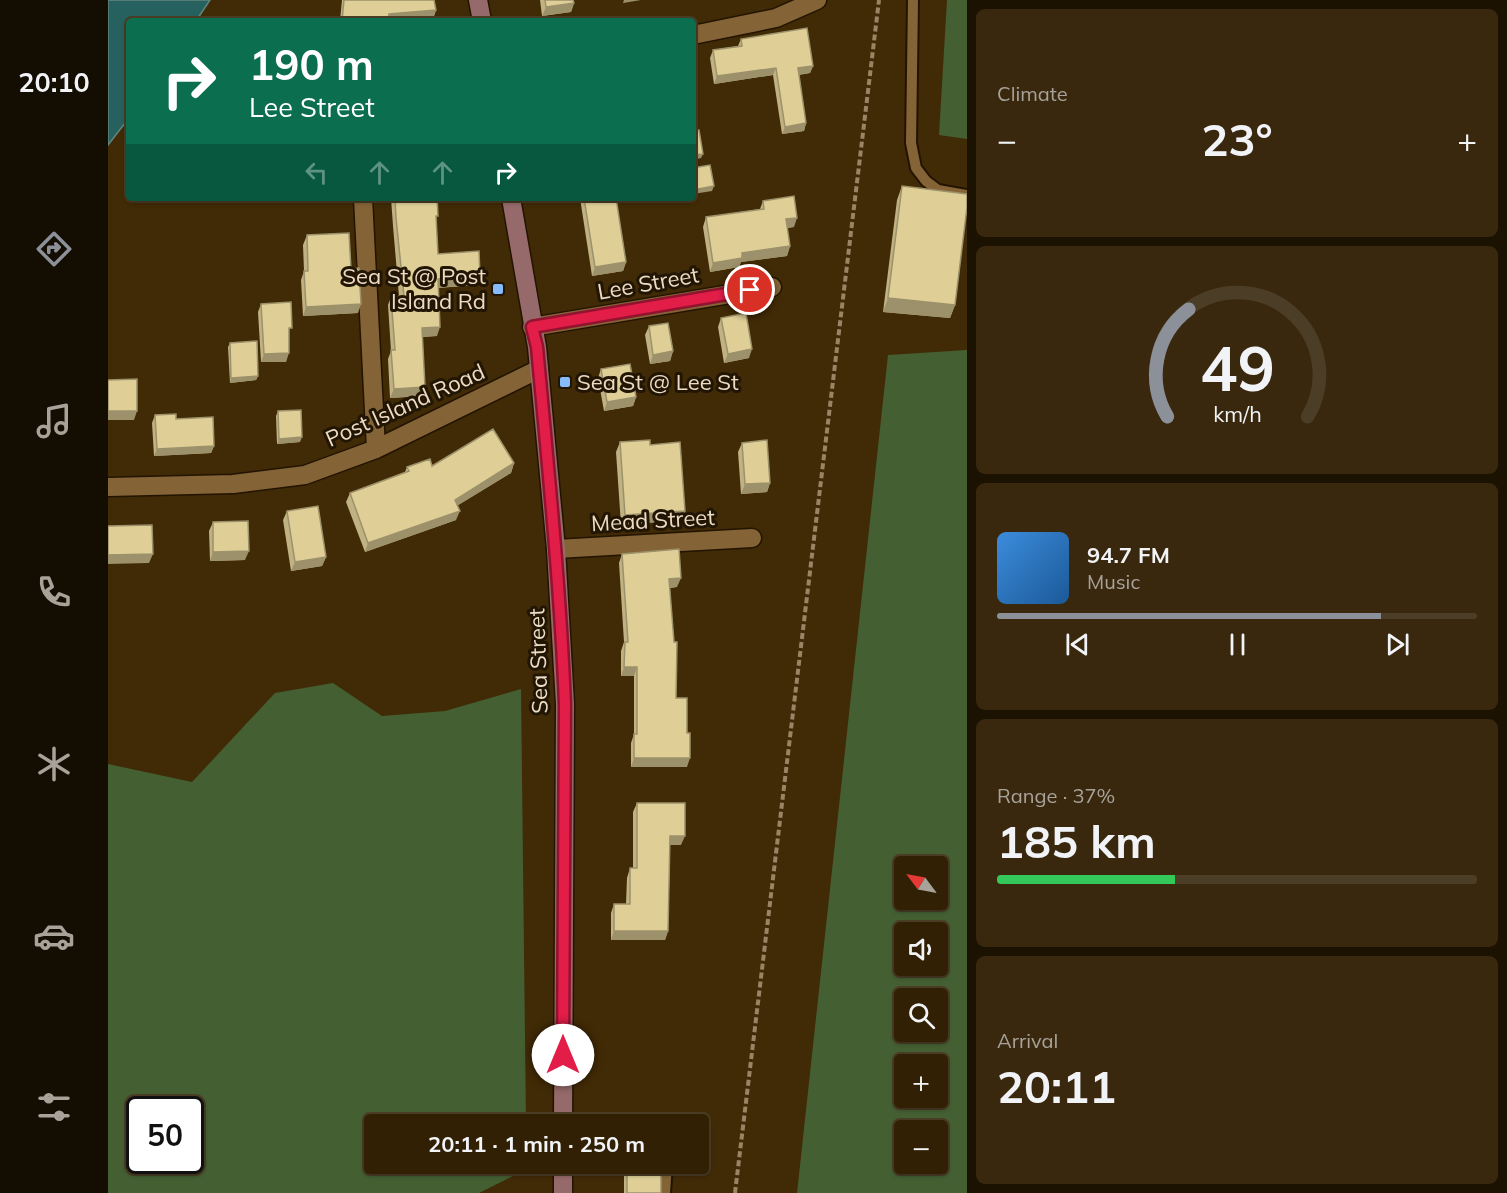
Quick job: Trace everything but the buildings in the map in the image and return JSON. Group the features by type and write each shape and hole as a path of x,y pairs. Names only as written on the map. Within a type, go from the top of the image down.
{"main road":[{"path":"478,0 481,18"},
{"name":"Sea Street","path":"511,201 539,369 556,549 565,704 563,1114"},
{"path":"563,1174 563,1193"}],"street":[{"path":"696,34 776,18 817,0"},
{"path":"363,201 376,449"},
{"name":"Lee Street","path":"532,327 772,287"},
{"name":"Post Island Road","path":"108,487 233,484 305,475 376,449 539,369"},
{"name":"Mead Street","path":"556,549 752,538"}],"lane":[{"path":"913,0 911,143 916,168 926,181 938,190 967,195"},
{"path":"665,1193 666,1174"}],"path":[{"path":"735,1193 879,0"}],"green space":[{"path":"947,0 967,0 967,139 939,135"},
{"path":"967,350 967,1193 797,1193 888,355"},
{"path":"333,683 382,716 445,711 521,689 526,1114 364,1114 364,1174 517,1174 479,1193 108,1193 108,764 192,782 275,693"}],"water":[{"path":"108,0 210,0 198,18 126,18 126,122 108,145"}],"place":[{"name":"Sea St @ Post Island Rd","path":"498,289"},
{"name":"Sea St @ Lee St","path":"565,382"}],"route":[{"path":"563,1055 565,704 563,653 556,549 537,347 532,327 750,290"}]}
